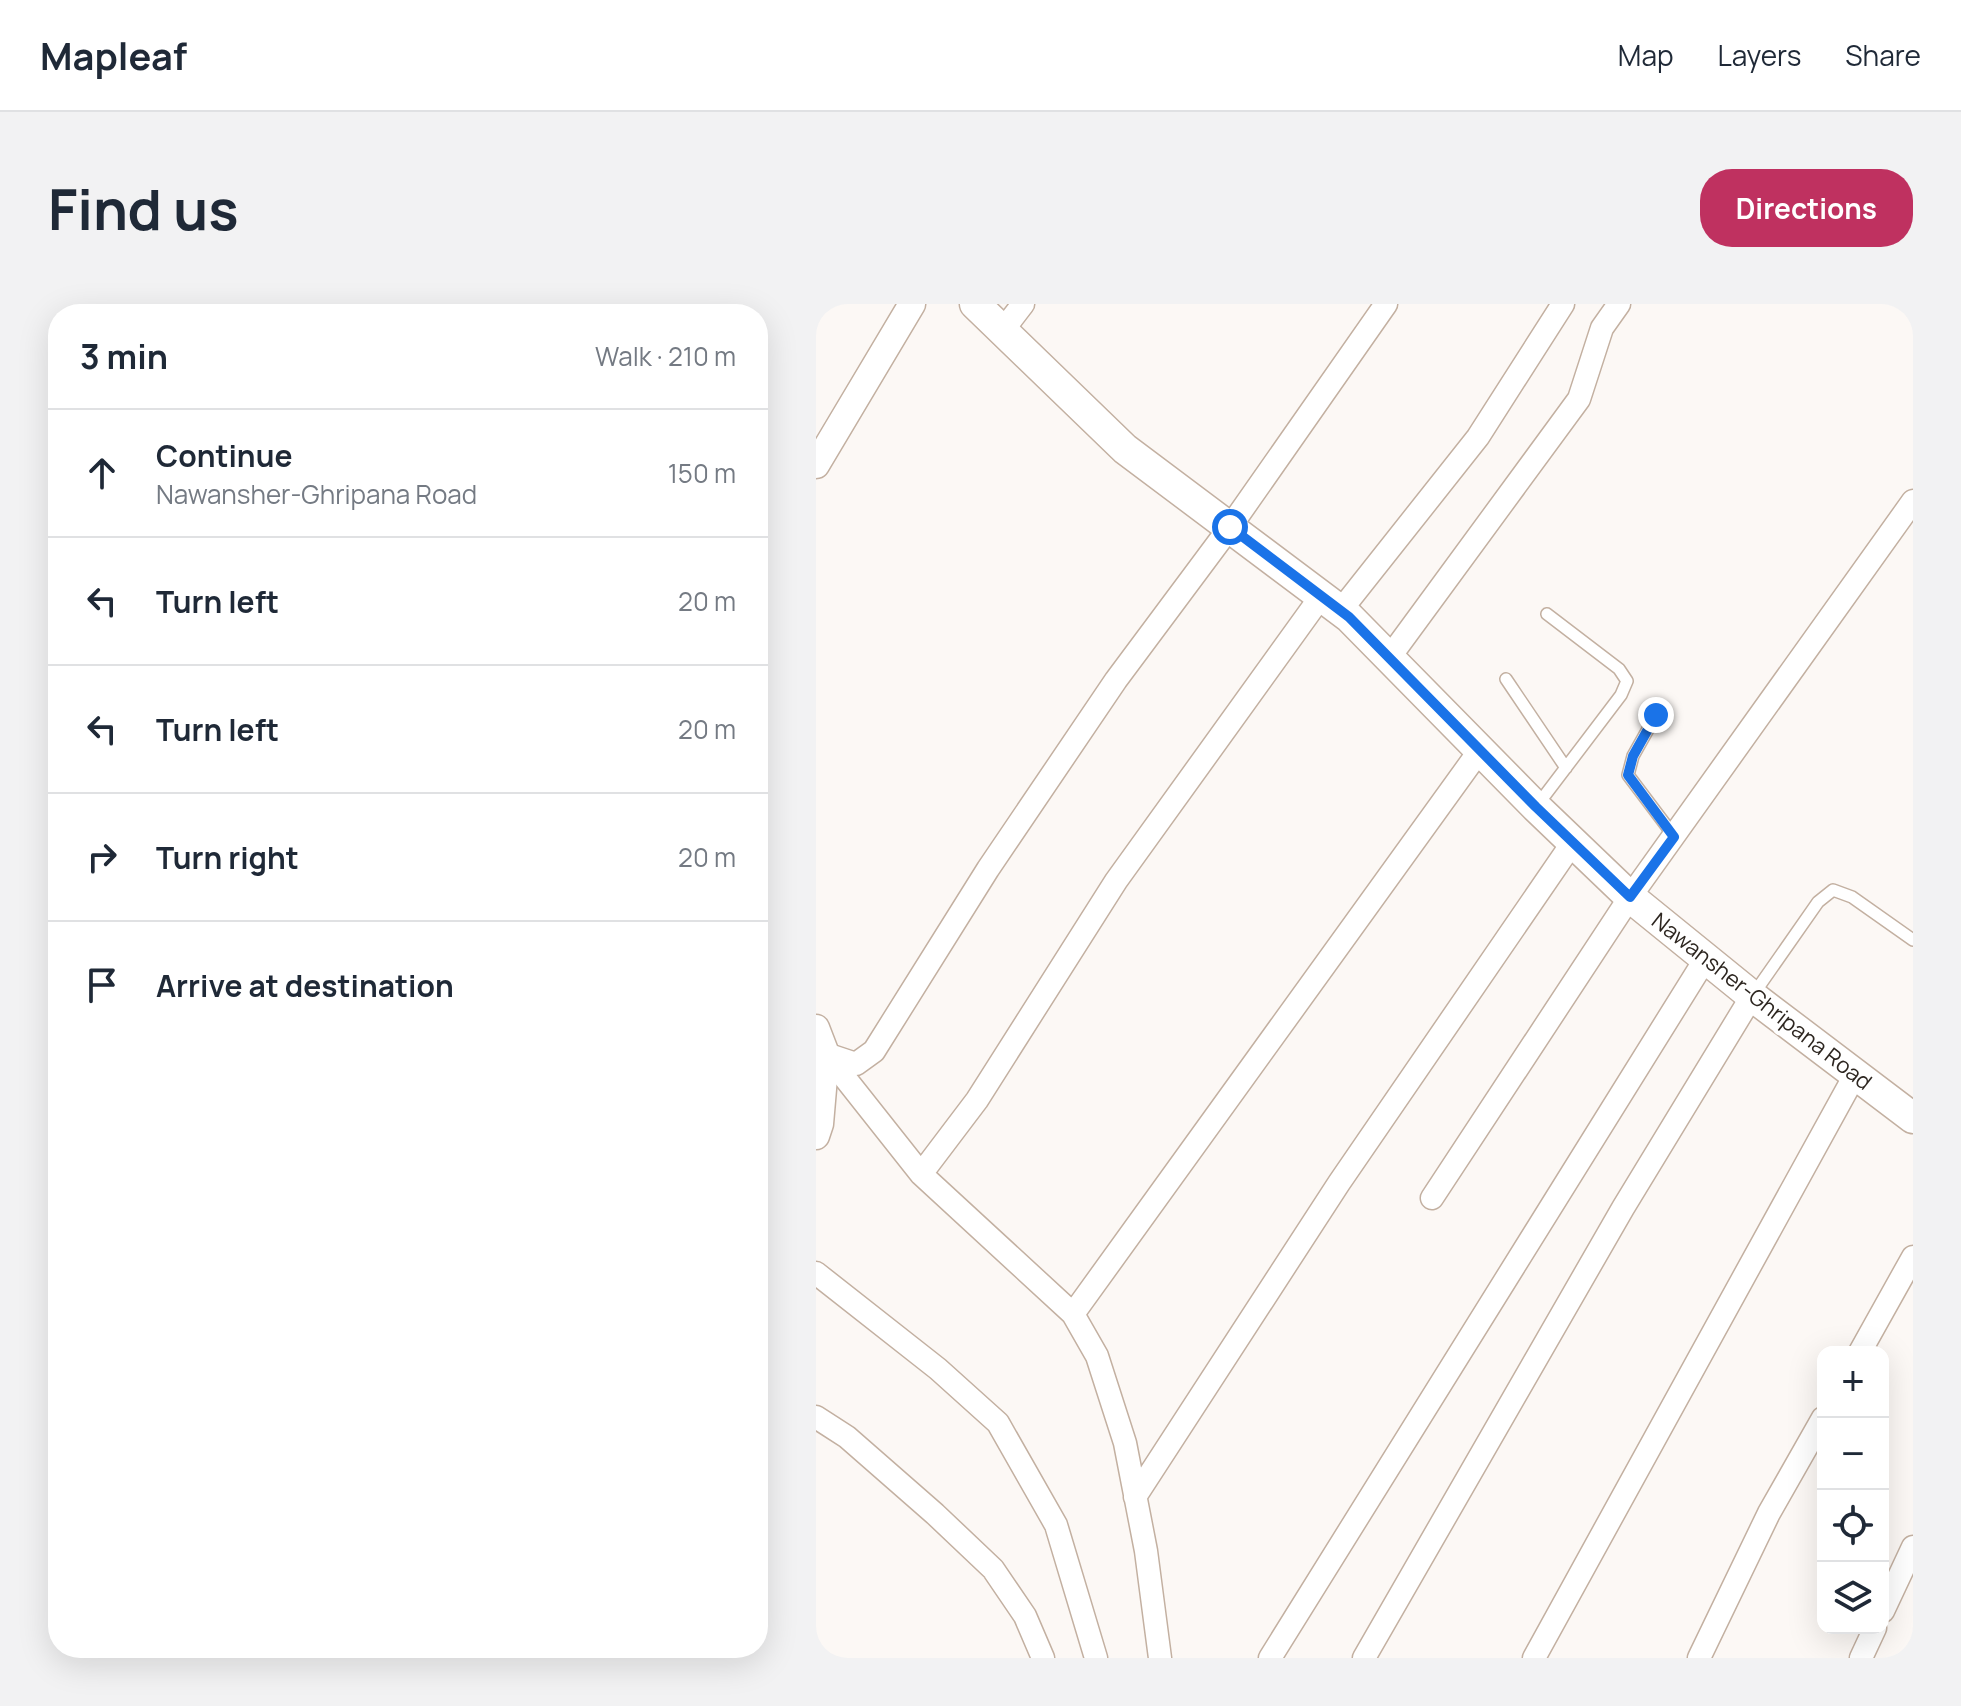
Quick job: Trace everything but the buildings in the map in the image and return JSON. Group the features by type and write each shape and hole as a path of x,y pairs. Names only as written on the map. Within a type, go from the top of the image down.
{"main road":[{"name":"Nawansher-Ghripana Road","path":"975,304 1125,449 1331,603 1630,897 1752,996 1913,1118"}],"street":[{"path":"816,465 912,304"},
{"path":"1003,330 1023,304"},
{"path":"826,1054 856,1064 874,1051 988,869 1108,692 1230,527 1386,304"},
{"path":"921,1174 977,1100 1116,881 1331,603 1478,437 1563,304"},
{"path":"1389,658 1579,399 1602,328 1619,304"},
{"path":"1432,1198 1630,897 1913,501"},
{"path":"1073,1314 1480,750"},
{"path":"1135,1497 1339,1183 1573,842"},
{"path":"1270,1658 1706,958"},
{"path":"1364,1658 1623,1208 1752,996"},
{"path":"816,1028 826,1054 921,1174 1073,1314 1097,1356 1125,1443 1146,1551 1160,1658"},
{"path":"816,1136 820,1124 826,1054"},
{"path":"1534,1658 1855,1075"},
{"path":"1863,1346 1913,1257"},
{"path":"816,1273 938,1369 998,1423 1056,1525 1096,1658"},
{"path":"816,1417 847,1437 993,1569 1025,1616 1043,1658"},
{"path":"1699,1658 1769,1513 1817,1429"},
{"path":"1889,1598 1913,1547"},
{"path":"1861,1658 1872,1634"}],"lane":[{"path":"1536,807 1621,695 1627,681 1619,669 1547,614"},
{"path":"1506,679 1566,768"},
{"path":"1656,715 1633,756 1628,775 1674,837"},
{"path":"1752,996 1818,902 1833,890 1852,897 1913,940"}],"route":[{"path":"1230,527 1349,617 1536,807 1630,897 1674,837 1628,775 1633,756 1656,715"}]}
